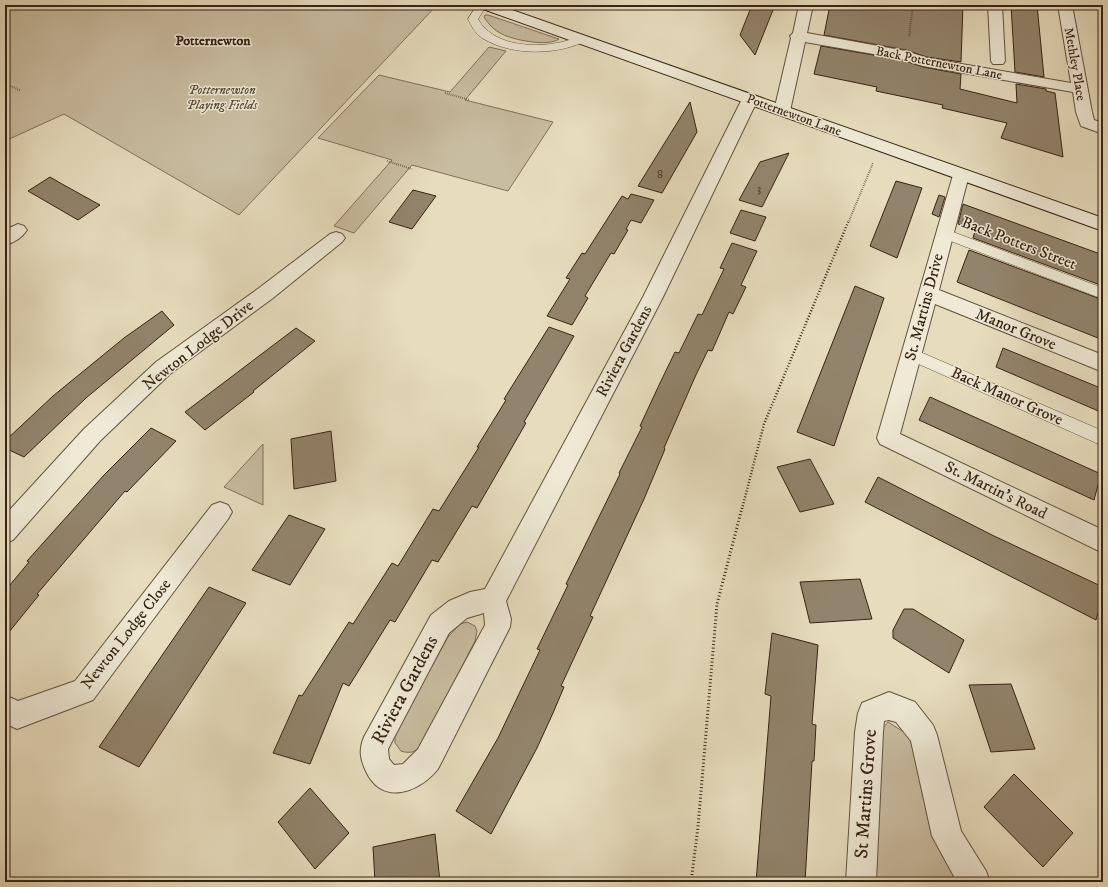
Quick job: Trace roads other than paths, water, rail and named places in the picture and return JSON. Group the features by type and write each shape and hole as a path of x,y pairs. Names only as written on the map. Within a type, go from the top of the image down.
{"street":[{"name":"Potternewton Lane","path":"483,5 1103,225"},
{"path":"782,111 806,5"},
{"path":"996,5 998,61"},
{"name":"Methley Place","path":"1065,5 1087,123 1103,129"},
{"name":"Back Potternewton Lane","path":"798,36 906,55 923,62 1080,89"},
{"name":"Riviera Gardens","path":"494,600 463,605 450,613 440,624 374,747 373,757 376,766 381,773 389,778 397,780 407,779 415,775 423,768 497,627 498,619 494,600 653,297 750,99"},
{"name":"St. Martins Drive","path":"888,438 961,175"},
{"name":"Newton Lodge Drive","path":"5,532 92,435 163,368 336,238"},
{"name":"Manor Grove","path":"928,293 1103,364"},
{"name":"St. Martin's Road","path":"888,438 1103,542"},
{"name":"Newton Lodge Close","path":"5,709 17,715 84,691 220,512"},
{"name":"St Martins Grove","path":"861,882 872,713 889,706 905,712 923,735 947,836 961,862 975,882"}],"lane":[{"path":"483,5 473,19 478,30 492,39 514,46 538,49 555,47 581,39"},
{"name":"Back Potters Street","path":"944,234 1103,294"},
{"name":"Back Manor Grove","path":"911,354 1103,439"}],"district":[{"name":"Potternewton","path":"213,41"}],"park label":[{"name":"Potternewton Playing Fields","path":"222,98"}]}
